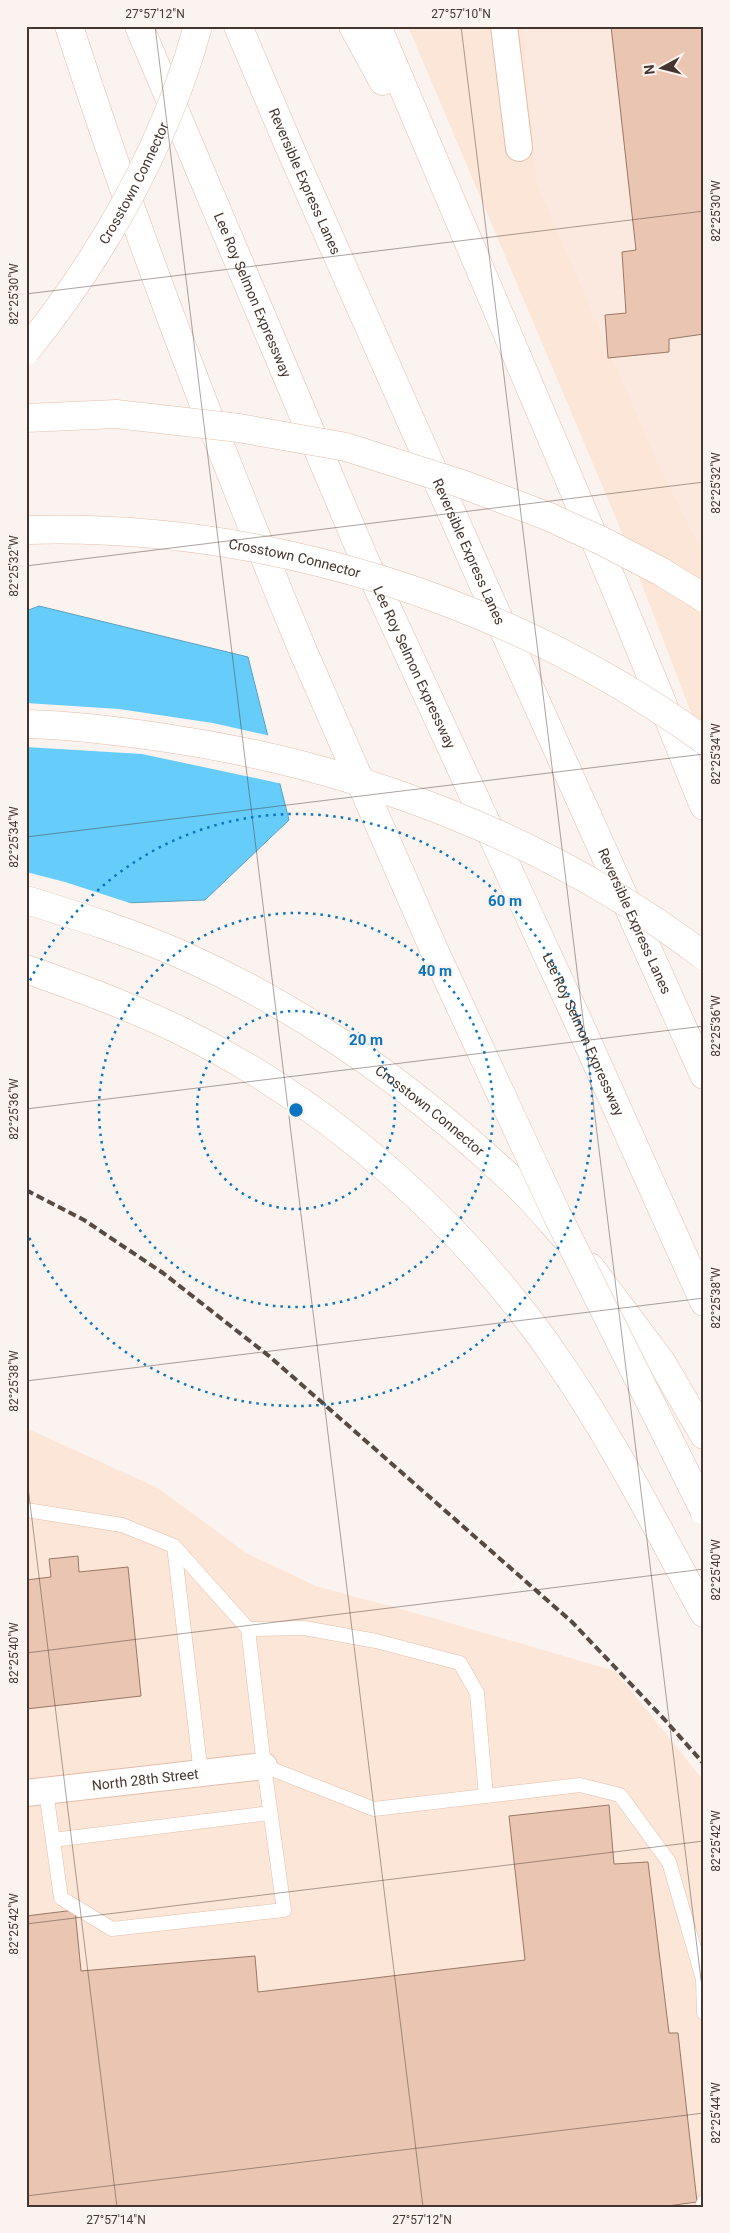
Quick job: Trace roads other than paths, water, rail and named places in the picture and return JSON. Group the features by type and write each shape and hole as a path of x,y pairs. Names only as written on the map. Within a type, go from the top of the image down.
{"highway":[{"path":"69,26 95,107 164,302 231,477 303,651 435,952 552,1206 704,1510"},
{"name":"Lee Roy Selmon Expressway","path":"139,26 363,556 577,1019 704,1302"},
{"name":"Crosstown Connector","path":"26,351 78,282 112,228 132,191 174,97 198,26"},
{"name":"Reversible Express Lanes","path":"238,26 289,146 493,606 704,1075"},
{"path":"353,26 439,175"},
{"path":"377,26 619,597 704,806"},
{"path":"26,418 116,414 239,428 346,447 462,484 547,516 602,541 660,571 704,598"},
{"name":"Crosstown Connector","path":"26,530 132,532 207,541 337,566 486,618 551,648 629,691 704,740"},
{"path":"26,724 109,729 200,743 284,760 339,775 428,804 521,846 611,893 704,956"},
{"name":"Crosstown Connector","path":"26,900 94,921 187,957 277,1004 375,1066 440,1118 513,1181 570,1243 615,1299 662,1363 704,1435"},
{"path":"26,969 114,1000 185,1033 252,1071 348,1136 439,1217 482,1262 560,1364 601,1426 704,1613"}],"street":[{"path":"504,26 519,148"},
{"name":"North 28th Street","path":"36,1792 264,1766"}],"lane":[{"path":"26,1510 122,1525 174,1546 248,1628 264,1766 284,1910 112,1929 61,1898 53,1840 36,1792"},
{"path":"174,1546 200,1774"},
{"path":"248,1628 304,1628 376,1641 460,1663 477,1693 486,1796"},
{"path":"264,1766 374,1809 580,1785 620,1795 668,1862 703,1979 704,2013"},
{"path":"53,1840 270,1813"},
{"path":"702,2207 704,2202"}],"water":[{"path":"39,606 248,657 289,820 205,900 125,903 26,877 26,611"}],"railway":[{"path":"26,1190 84,1220 163,1273 269,1356 572,1622 704,1764"}]}
